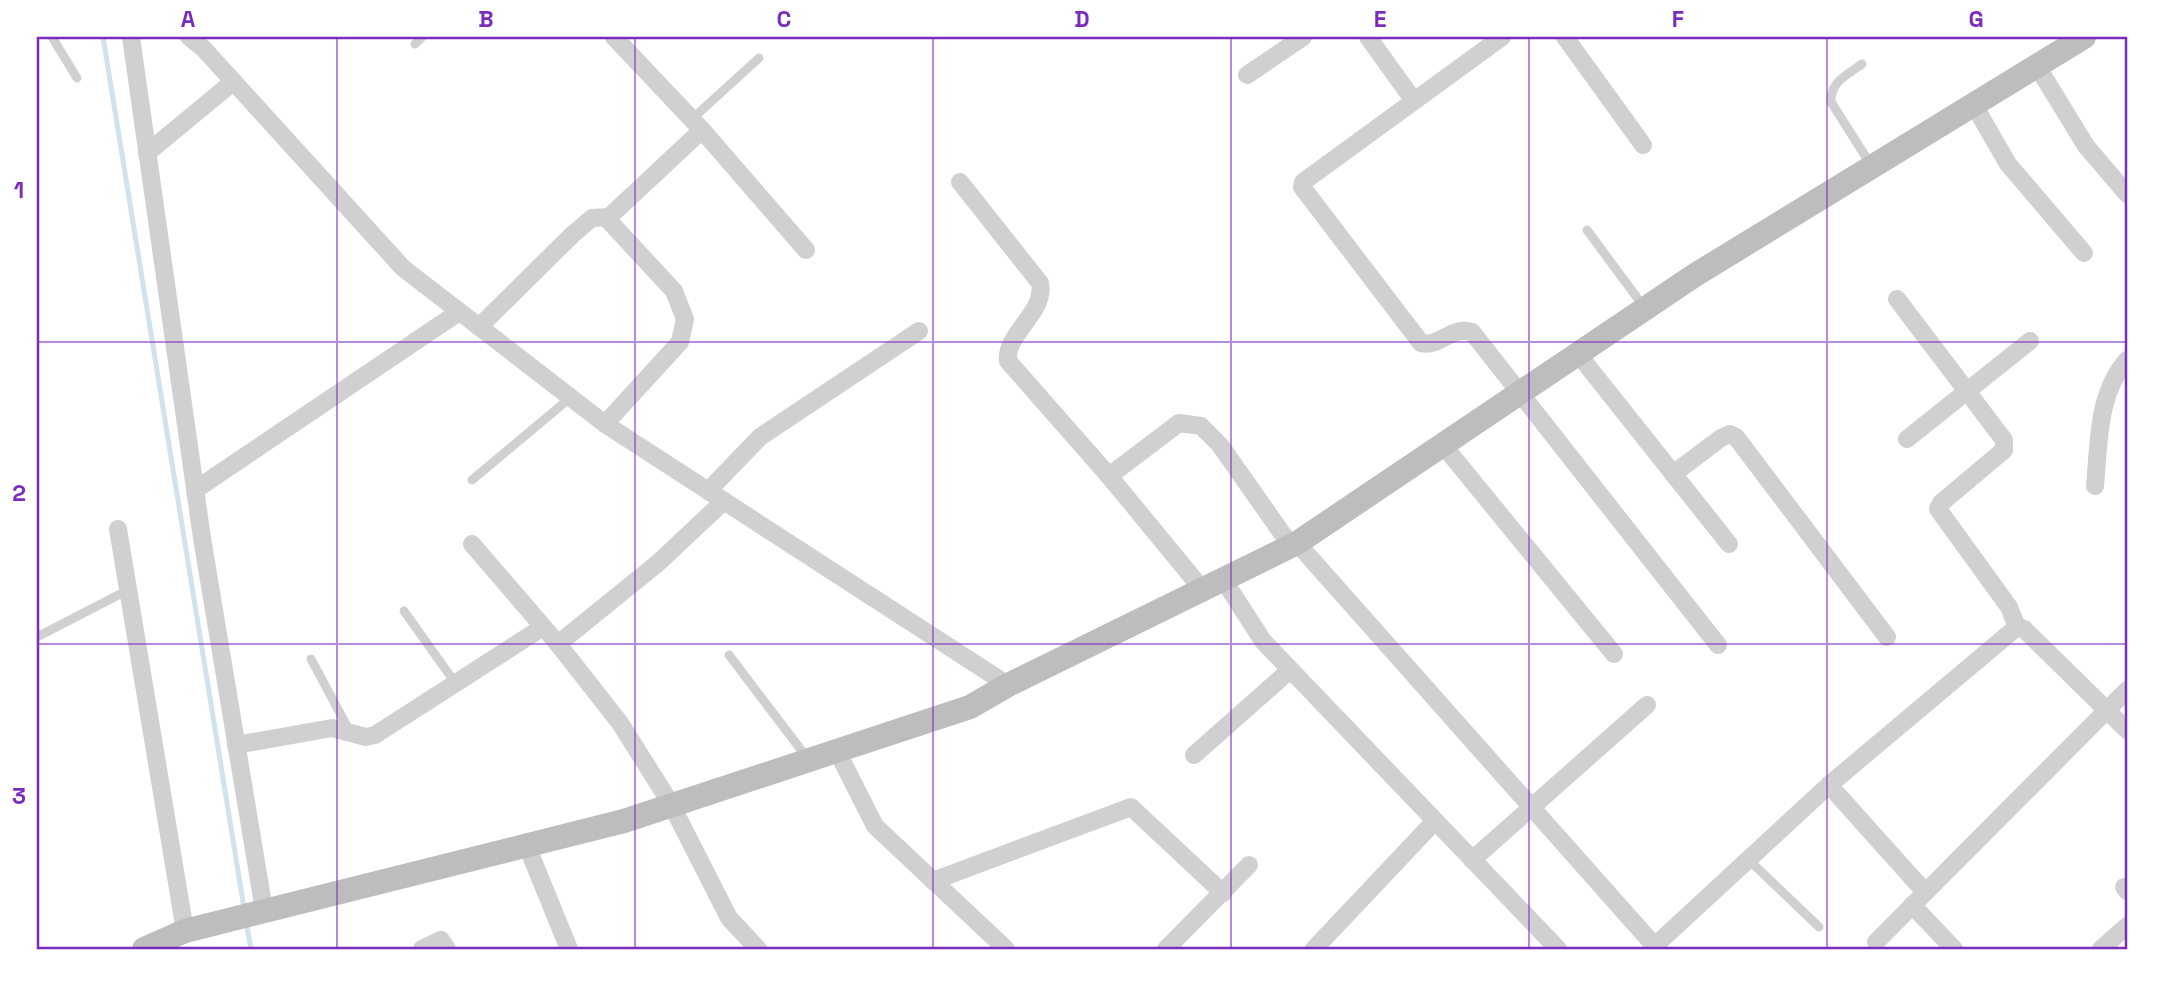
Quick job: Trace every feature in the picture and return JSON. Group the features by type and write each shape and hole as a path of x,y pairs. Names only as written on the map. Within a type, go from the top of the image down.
{"street":[{"path":"131,37 195,490 260,911"},
{"path":"614,37 697,124 806,250"},
{"path":"1247,75 1303,37"},
{"path":"1368,37 1414,101"},
{"path":"1502,37 1301,184 1421,343 1427,345 1460,331 1472,332 1518,394 1718,645"},
{"path":"1565,37 1643,145"},
{"path":"144,949 185,931 260,911 307,902 624,821 970,707 1008,685 1294,544 1645,309 2084,37"},
{"path":"202,40 233,82 403,268 605,424 1008,685"},
{"path":"2036,66 2086,146 2127,194"},
{"path":"147,153 233,82"},
{"path":"1973,104 2008,164 2084,253"},
{"path":"479,327 572,235 593,219 609,217 697,124"},
{"path":"960,182 1040,283 1040,298 1012,346 1009,361 1109,476 1290,670 1558,949"},
{"path":"605,424 680,342 685,319 674,291 610,222 609,217"},
{"path":"1897,299 1969,391 2006,446 1941,503 1938,509 2010,607 2017,627"},
{"path":"195,490 458,312"},
{"path":"708,491 760,437 919,331"},
{"path":"1907,439 2030,341"},
{"path":"1578,354 1729,544"},
{"path":"2095,486 2104,406 2127,360"},
{"path":"1109,476 1180,423 1201,426 1220,445 1294,544 1653,947 1829,785 2017,627"},
{"path":"1673,474 1721,438 1730,434 1736,437 1887,637"},
{"path":"1443,445 1614,654"},
{"path":"558,644 658,563 724,501"},
{"path":"118,529 185,931"},
{"path":"472,544 558,644 620,723 671,804 729,918 758,949"},
{"path":"236,744 332,728 366,737 383,732 543,627"},
{"path":"2017,627 2024,629 2127,730"},
{"path":"1194,755 1290,670"},
{"path":"1876,942 2105,708 2127,690"},
{"path":"1472,860 1532,810 1647,705"},
{"path":"837,751 875,827 1006,949"},
{"path":"1829,785 1919,899 1954,949"},
{"path":"933,881 1131,807 1223,893"},
{"path":"1314,949 1434,822"},
{"path":"527,846 569,949"},
{"path":"1166,949 1249,865"},
{"path":"2101,949 2127,926"},
{"path":"422,949 441,940 447,949"}],"lane":[{"path":"52,37 77,78"},
{"path":"697,124 760,58"},
{"path":"1863,64 1835,83 1830,92 1831,102 1872,167"},
{"path":"1587,230 1645,309"},
{"path":"472,480 570,398"},
{"path":"37,637 128,590"},
{"path":"404,611 456,684"},
{"path":"729,655 809,760"},
{"path":"311,659 350,732"},
{"path":"1748,859 1819,927"}],"waterway":[{"path":"103,37 244,908"},
{"path":"246,921 251,949"}]}
